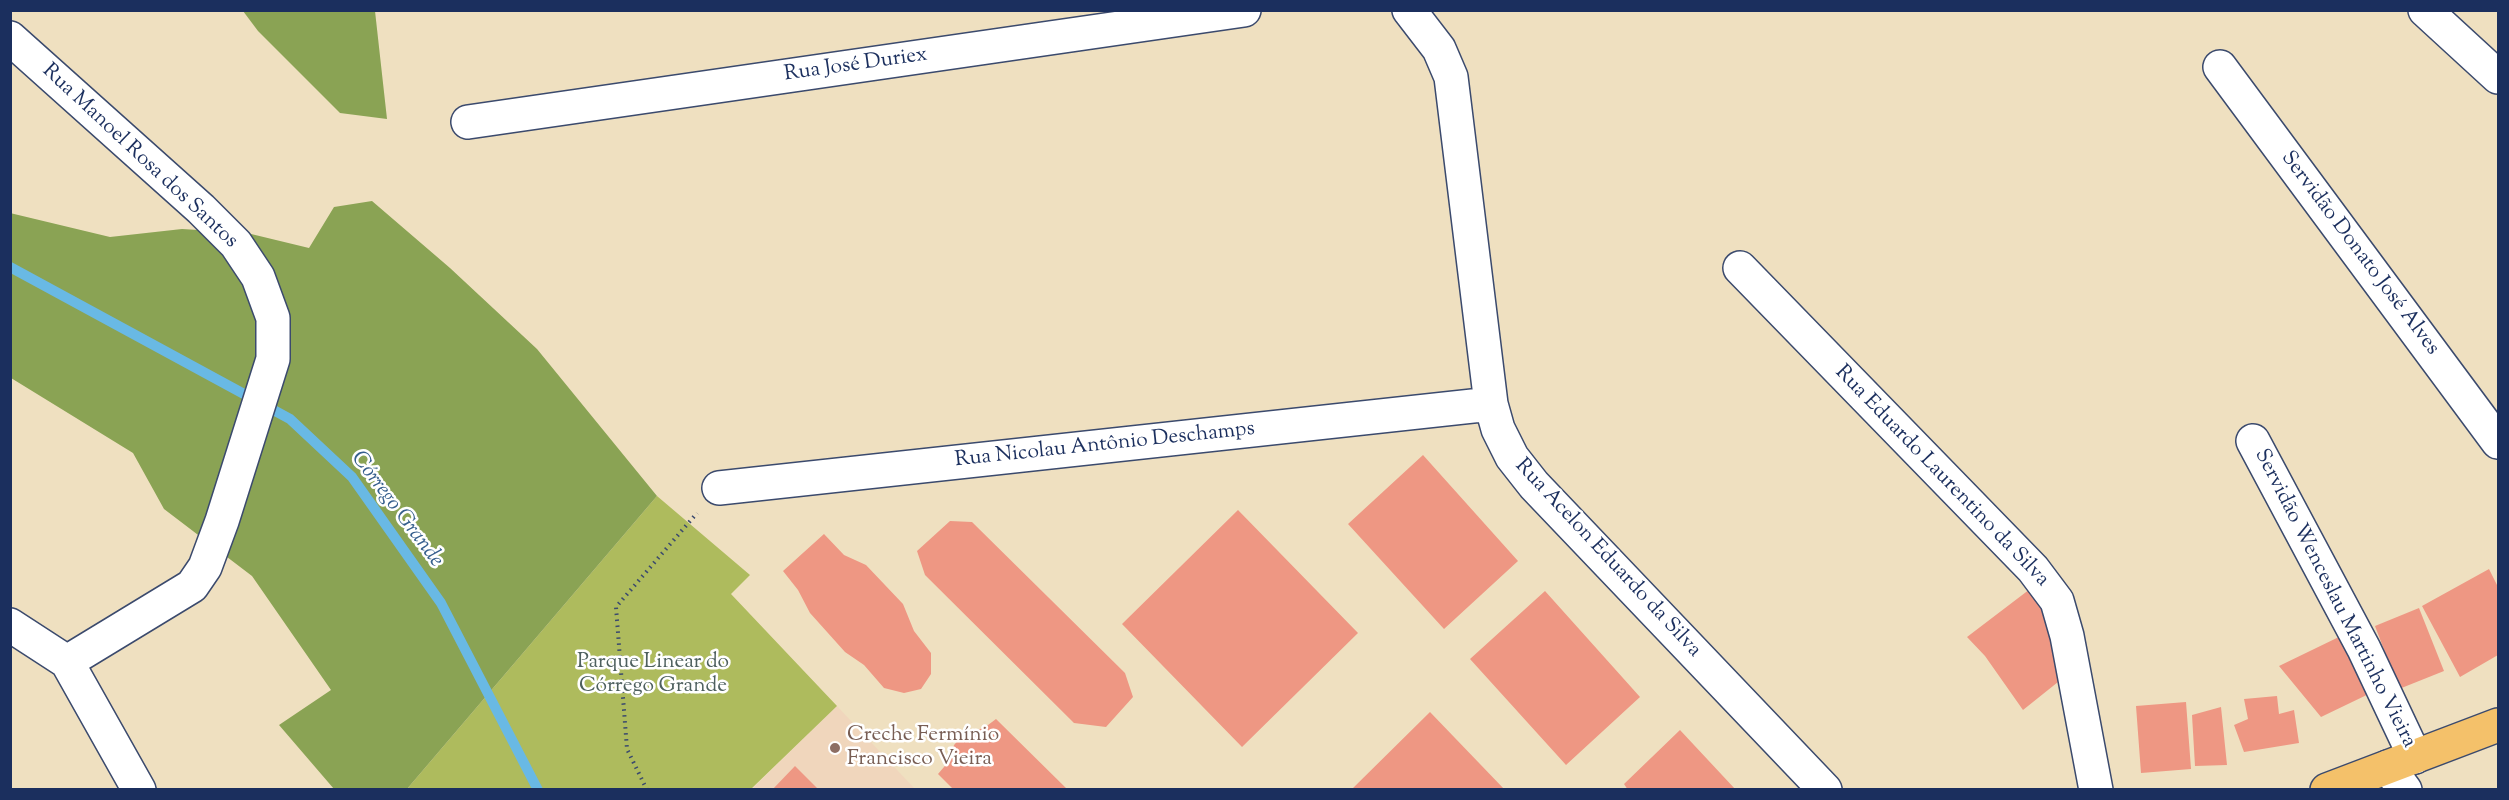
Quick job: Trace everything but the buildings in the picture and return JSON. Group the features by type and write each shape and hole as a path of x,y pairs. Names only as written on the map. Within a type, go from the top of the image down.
{"main road":[{"path":"2326,789 2403,771 2499,725"}],"street":[{"name":"Rua José Duriex","path":"468,122 1244,10"},
{"name":"Rua Acelon Eduardo da Silva","path":"1409,10 1439,49 1451,77 1491,404 1498,429 1512,457 1534,486 1825,789"},
{"path":"2426,10 2499,77"},
{"name":"Rua Manoel Rosa dos Santos","path":"10,38 201,209 236,244 258,277 273,318 273,359 222,521 205,567 192,586 67,662"},
{"name":"Servidão Donato José Alves","path":"2220,67 2499,442"},
{"name":"Rua Eduardo Laurentino da Silva","path":"1740,268 2033,569 2056,600 2067,636 2096,789"},
{"name":"Rua Nicolau Antônio Deschamps","path":"719,488 1491,404"},
{"name":"Servidão Wenceslau Martinho Vieira","path":"2253,441 2364,649 2403,771"},
{"path":"10,625 67,662 139,789"}],"path":[{"path":"647,789 627,749 616,607 719,488"}],"shaded area":[{"name":"Creche Fermínio Francisco Vieira","path":"837,706 915,789 751,790"}],"green space":[{"path":"243,11 375,11 387,119 340,113 258,31"},
{"path":"372,201 450,268 537,349 657,496 407,789 334,789 279,725 331,690 252,576 164,509 133,453 11,378 10,213 110,237 182,229 247,233 309,248 334,207"},
{"name":"Parque Linear do Córrego Grande","path":"657,496 750,575 731,594 837,706 751,789 407,789"}],"waterway":[{"name":"Córrego Grande","path":"10,267 290,419 352,477 441,603 538,790"}],"place":[{"name":"Creche Fermínio Francisco Vieira","path":"835,748"}]}
